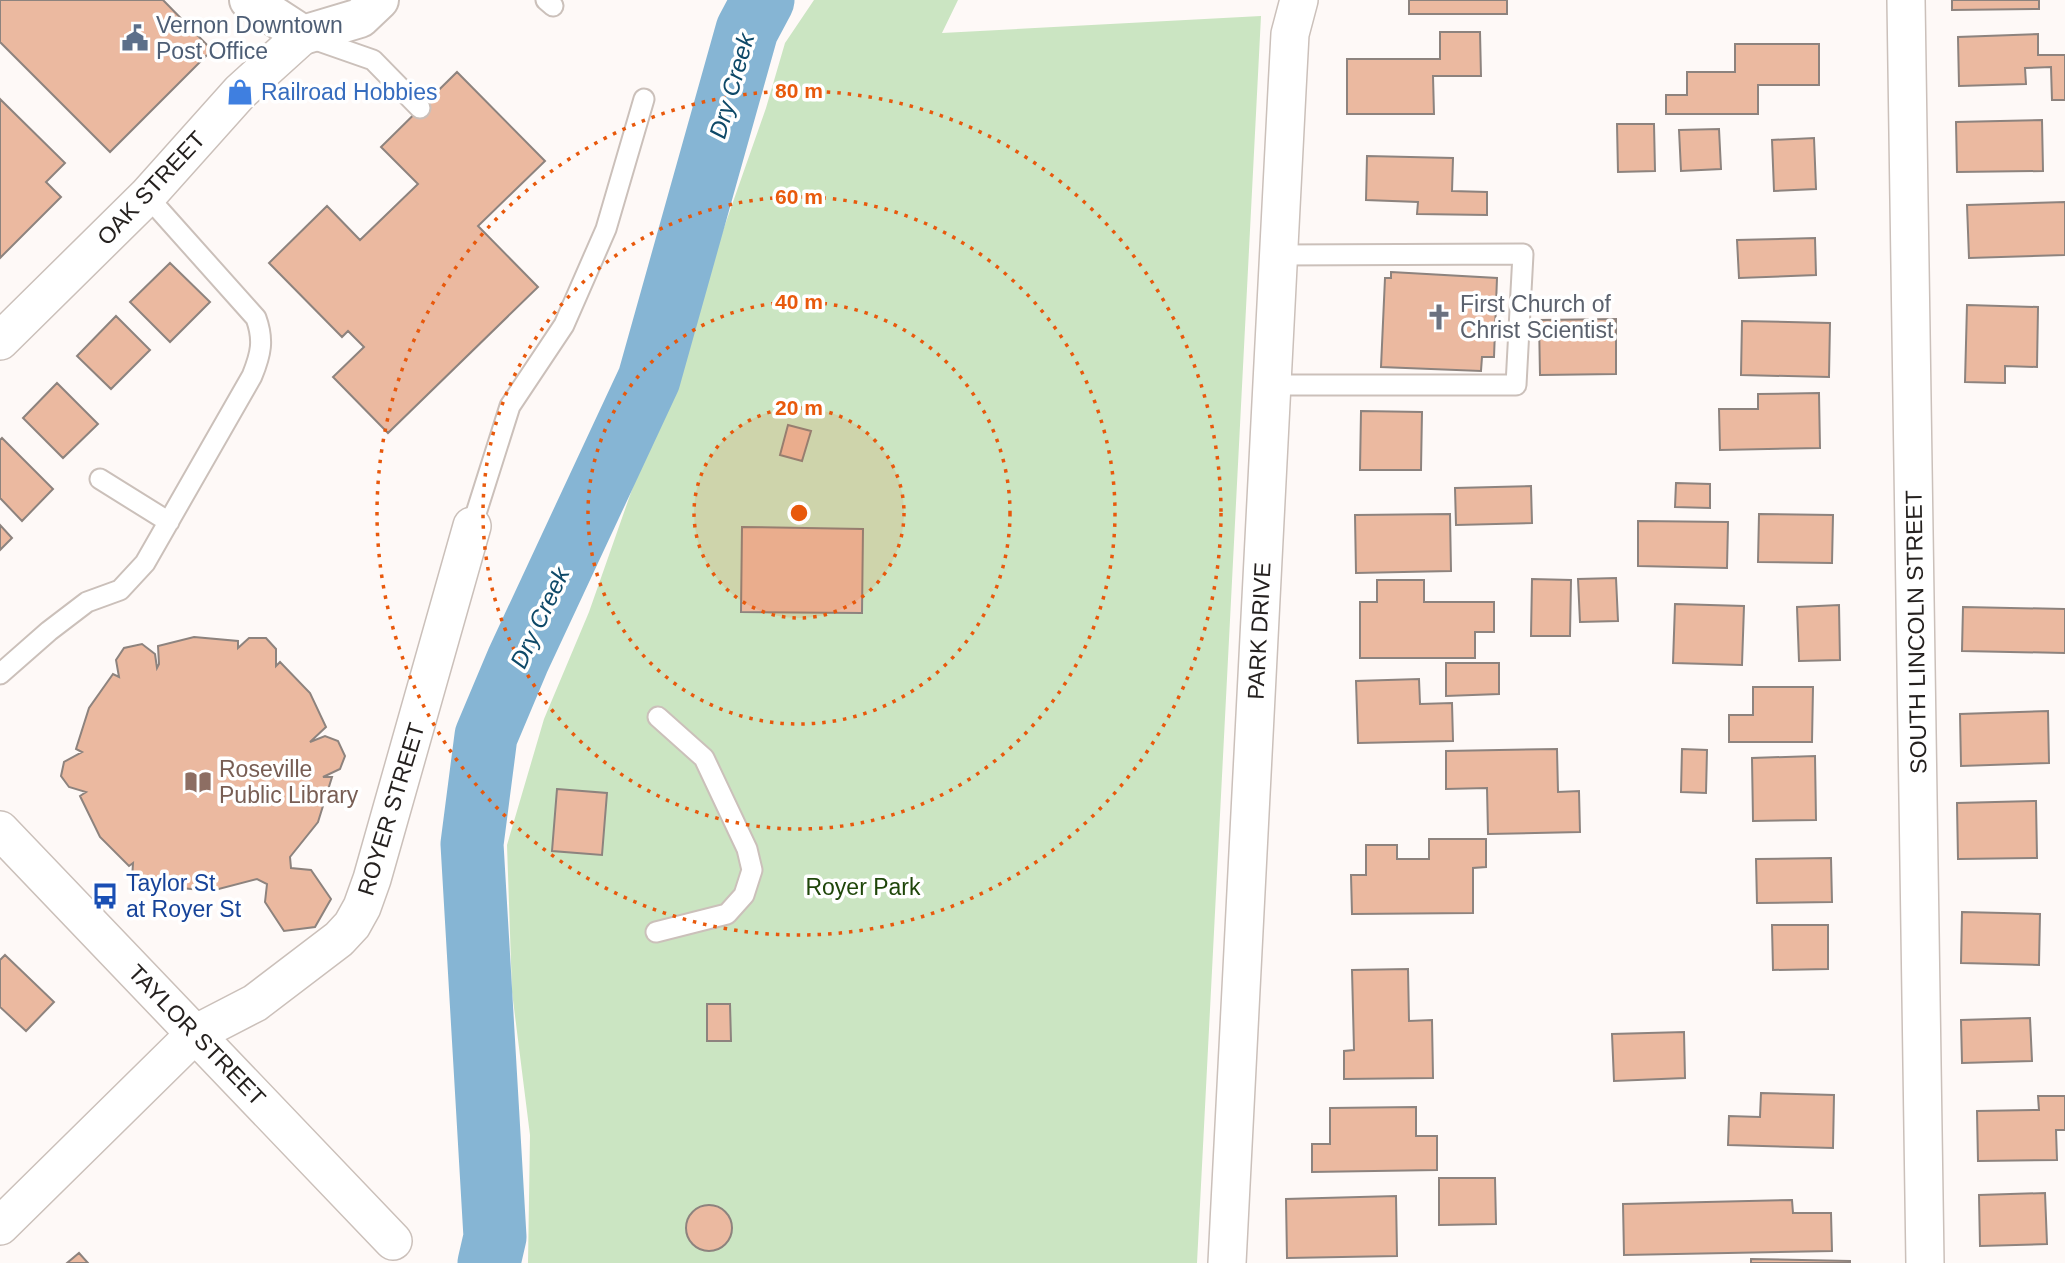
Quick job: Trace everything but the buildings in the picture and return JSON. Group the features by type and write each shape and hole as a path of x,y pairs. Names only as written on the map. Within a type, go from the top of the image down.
{"main road":[{"path":"249,0 303,36"},
{"name":"OAK STREET","path":"303,36 316,0"},
{"name":"OAK STREET","path":"303,36 360,18 379,0"}],"street":[{"name":"PARK DRIVE","path":"1227,1263 1290,34 1299,0"},
{"name":"SOUTH LINCOLN STREET","path":"1906,0 1925,1263"},
{"name":"OAK STREET","path":"0,341 147,196 240,92 303,36"},
{"name":"ROYER STREET","path":"0,1226 195,1034 255,1003 339,939 352,925 362,907 389,823 472,526"},
{"name":"TAYLOR STREET","path":"0,830 393,1241"}],"lane":[{"path":"303,36 373,60 420,108"},
{"path":"472,526 510,406 564,325 606,229 644,99"},
{"path":"0,674 49,631 87,603 120,590 145,563 252,376 262,350 261,332 256,317 147,196"},
{"path":"1272,385 1516,385 1523,254 1278,255"},
{"path":"100,479 169,522"},
{"path":"656,932 727,914 744,895 752,870 747,849 704,758 658,717"}],"green space":[{"name":"Royer Park","path":"814,0 958,0 942,33 1261,16 1197,1263 528,1263 530,1135 512,992 507,845 544,719 589,612 766,108 785,43"}],"waterway":[{"name":"Dry Creek","path":"489,1263 495,1237 472,844 486,736 518,660 649,379 747,30 763,0"}],"place":[{"name":"Vernon Downtown Post Office","path":"135,38"},
{"name":"Railroad Hobbies","path":"240,92"},
{"name":"First Church of Christ Scientist","path":"1439,317"},
{"name":"Roseville Public Library","path":"198,782"},
{"name":"Taylor St at Royer St","path":"105,896"}]}
